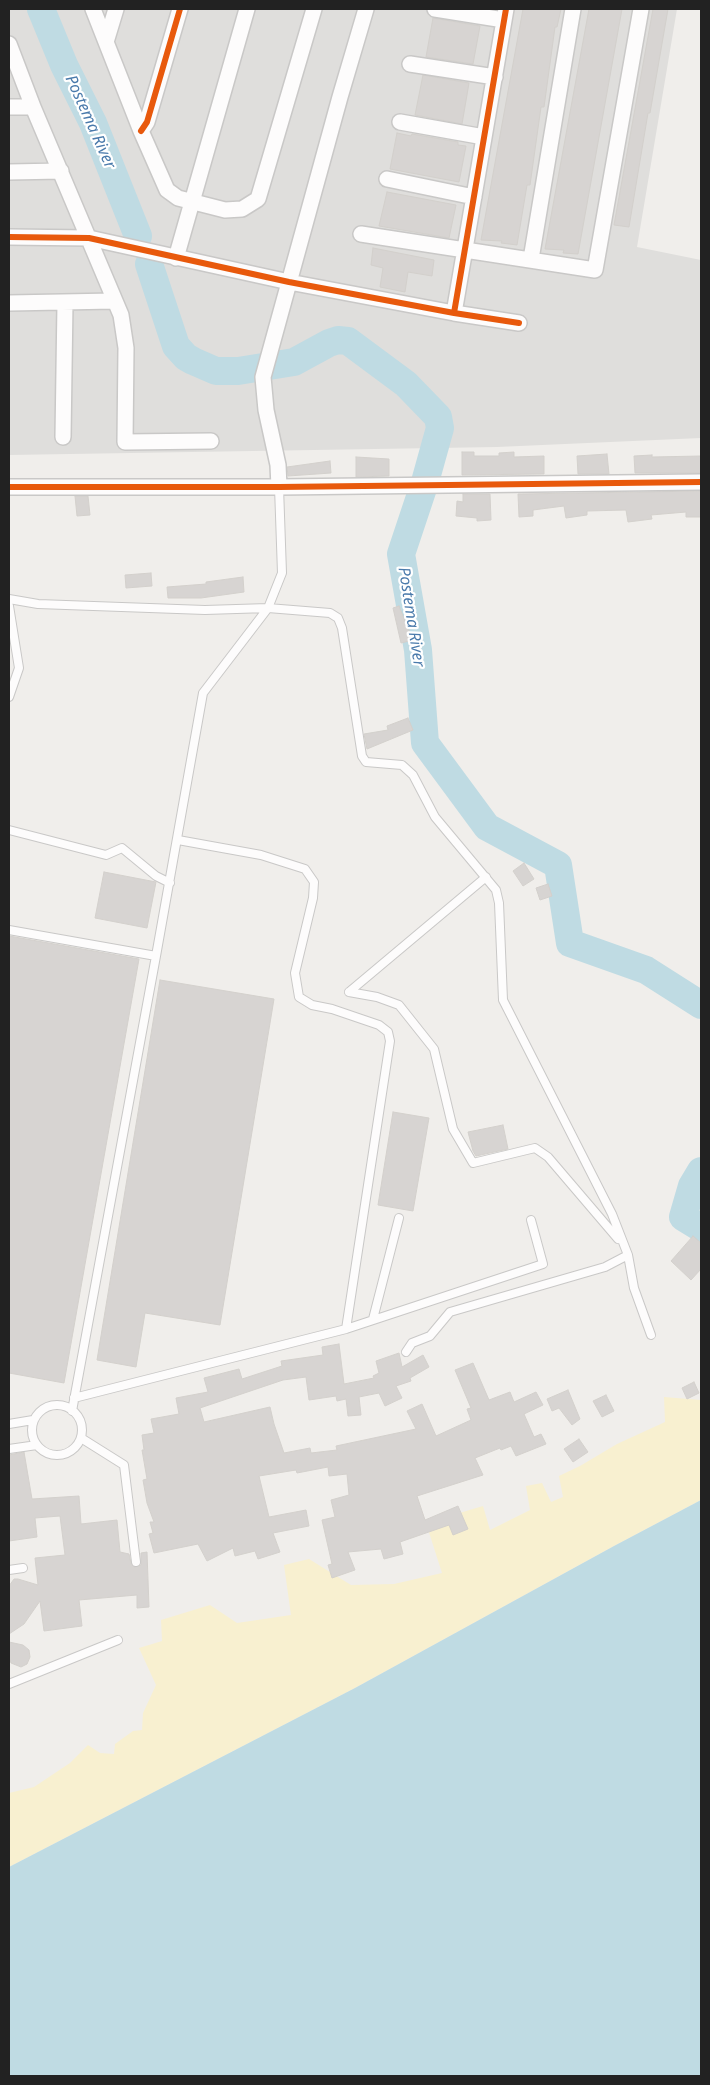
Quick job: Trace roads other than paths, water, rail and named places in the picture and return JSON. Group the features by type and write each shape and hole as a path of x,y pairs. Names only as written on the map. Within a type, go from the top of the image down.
{"street":[{"path":"92,9 167,190 178,198 225,210 242,209 258,199 314,9"},
{"path":"106,42 116,9"},
{"path":"141,131 147,122 180,9"},
{"path":"176,258 247,9"},
{"path":"279,487 278,465 266,410 263,377 366,9"},
{"path":"434,9 505,14 454,313"},
{"path":"531,259 573,9"},
{"path":"361,234 595,270 641,9"},
{"path":"9,44 33,107 124,324 126,348 125,442 210,441"},
{"path":"410,64 495,77"},
{"path":"9,107 33,107"},
{"path":"400,122 484,137"},
{"path":"9,172 61,171"},
{"path":"387,180 474,196"},
{"path":"9,237 89,238 289,282 454,313 519,323"},
{"path":"9,303 114,301"},
{"path":"63,437 65,303"},
{"path":"9,487 279,487 701,482"}],"lane":[{"path":"72,1410 178,840 203,693 268,608 282,573 279,487"},
{"path":"9,599 47,605 205,610 268,608 330,613 338,618 342,628 362,756 366,762 402,766 413,775 435,817 496,890 499,903 503,1000 612,1214 622,1244 628,1255 634,1288 651,1335"},
{"path":"9,606 19,668 9,697"},
{"path":"9,830 106,855 122,848 156,876 170,883"},
{"path":"178,840 261,855 305,869 314,882 314,898 295,973 299,997 312,1005 332,1009 379,1024 388,1032 390,1040 346,1329"},
{"path":"486,877 348,992 377,996 399,1005 434,1049 453,1129 473,1163 535,1148 548,1157 622,1244"},
{"path":"9,930 156,956"},
{"path":"374,1319 399,1218"},
{"path":"74,1398 346,1329 543,1264 531,1220"},
{"path":"406,1352 412,1343 430,1336 450,1312 605,1266 628,1255"},
{"path":"51,1405 66,1407 72,1410 81,1423 81,1438 77,1445 64,1454 50,1454 37,1445 32,1433 33,1420 43,1408 51,1405"},
{"path":"9,1424 33,1420"},
{"path":"81,1438 124,1465 136,1562"},
{"path":"9,1449 37,1445"},
{"path":"9,1570 23,1568"},
{"path":"9,1684 118,1640"}],"water":[{"path":"701,1500 701,2076 9,2076 9,1867 355,1688"}],"waterway":[{"name":"Postema River","path":"41,9 64,65 93,123 138,236"},
{"name":"Postema River","path":"149,264 176,346 186,357 193,361 216,371 238,371 294,362 329,343 338,340 348,341 406,384 438,417 440,428 425,482 401,554 418,650 425,743 487,827 558,865 570,943 646,970 701,1005"},
{"name":"Postema River","path":"701,1171 692,1186 683,1217 701,1228"}]}
